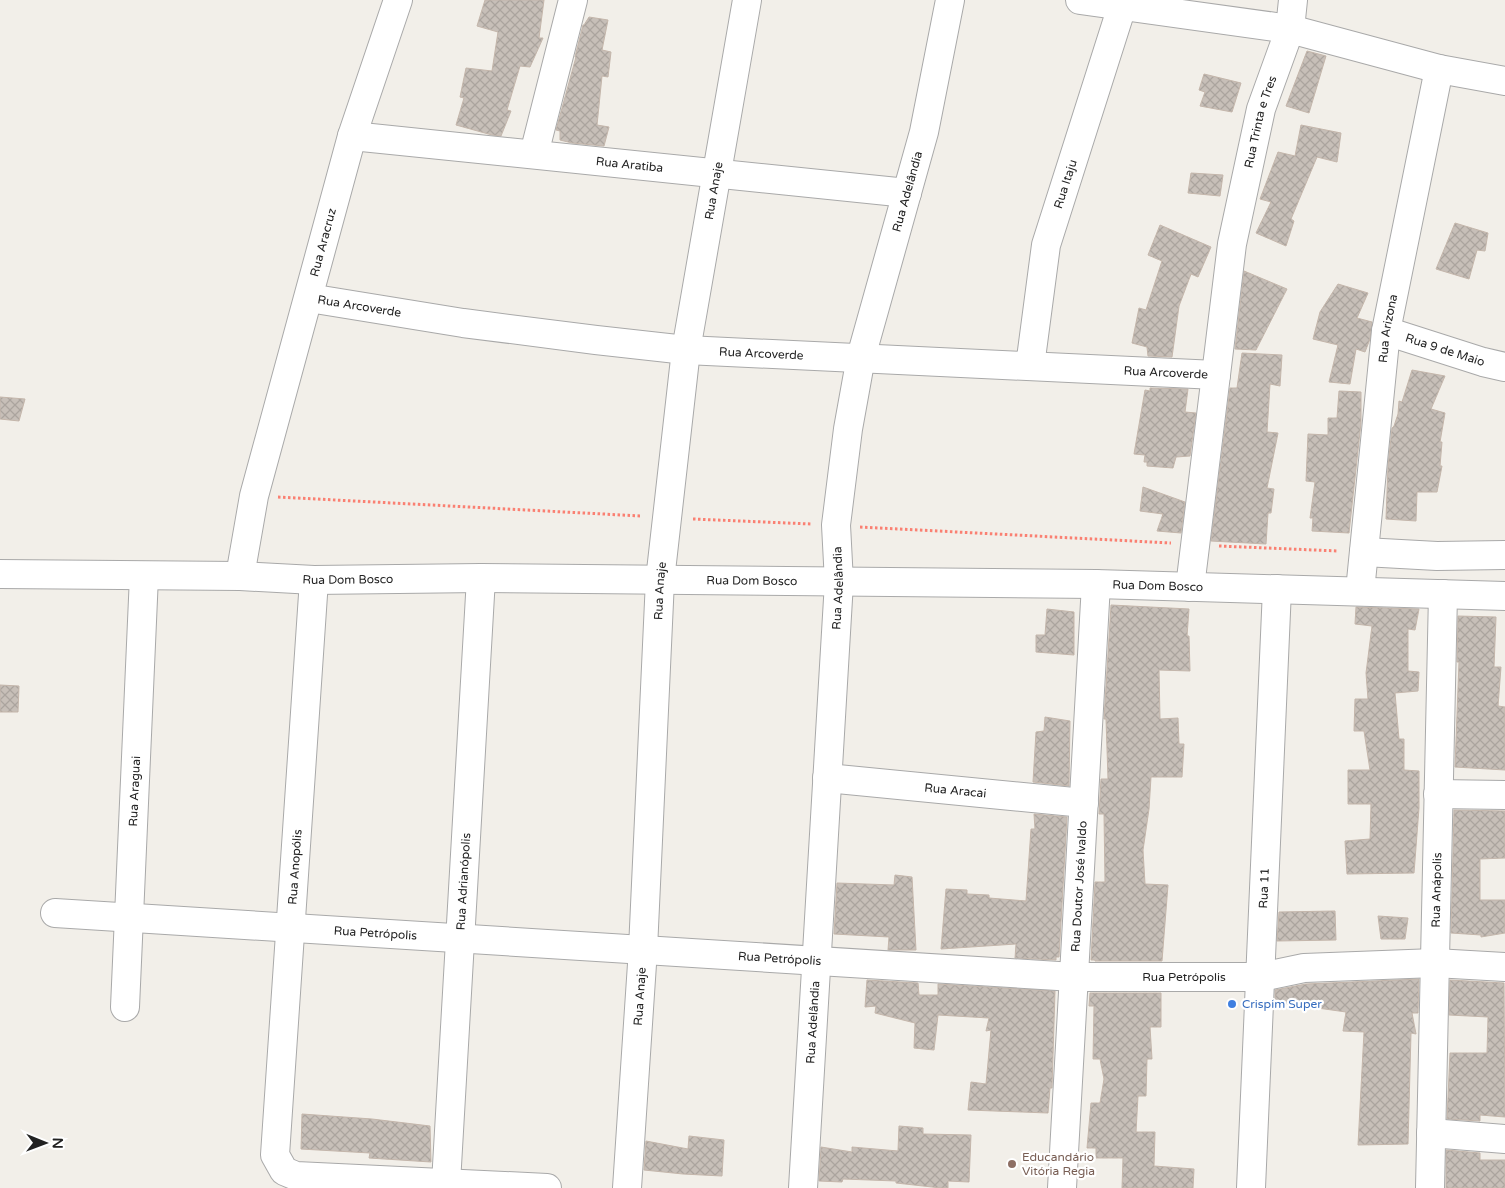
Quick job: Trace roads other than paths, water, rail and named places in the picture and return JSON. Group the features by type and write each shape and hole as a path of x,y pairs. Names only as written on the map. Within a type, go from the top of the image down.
{"street":[{"name":"Rua Aracruz","path":"240,576 254,496 352,136 398,0"},
{"path":"534,154 573,0"},
{"name":"Rua Anaje","path":"628,1188 643,950 660,580 686,350 747,0"},
{"name":"Rua Adelândia","path":"802,1188 839,582 836,525 848,429 861,357 924,132 950,0"},
{"path":"1080,0 1123,3 1290,29 1439,69 1505,81"},
{"name":"Rua Trinta e Tres","path":"1216,375 1232,244 1261,109 1290,29 1293,0"},
{"name":"Rua Itaju","path":"1030,366 1046,245 1123,3"},
{"name":"Rua Arizona","path":"1360,591 1386,331 1439,69"},
{"name":"Rua Aratiba","path":"352,136 908,193"},
{"name":"Rua Arcoverde","path":"309,298 472,324 686,350 1216,375"},
{"name":"Rua 9 de Maio","path":"1386,331 1505,367"},
{"path":"1190,587 1216,375"},
{"path":"1364,552 1437,556 1505,555"},
{"name":"Rua Dom Bosco","path":"0,574 240,576 314,580 481,578 1096,584 1505,596"},
{"name":"Rua Araguai","path":"125,1007 144,576"},
{"name":"Rua Adrianópolis","path":"446,1183 481,578"},
{"name":"Rua Anopólis","path":"314,580 275,1155 279,1164 288,1174 362,1184"},
{"name":"Rua Doutor José Ivaldo","path":"1062,1188 1096,584"},
{"name":"Rua 11","path":"1251,1188 1262,977 1277,590"},
{"name":"Rua Anápolis","path":"1430,1188 1442,594"},
{"name":"Rua Aracai","path":"827,778 1084,803"},
{"path":"1438,794 1505,795"},
{"name":"Rua Petrópolis","path":"55,913 1074,977 1262,977 1304,968 1434,963 1505,967"},
{"path":"1431,1133 1505,1139"},
{"path":"362,1184 446,1183 547,1188"}],"place":[{"name":"Crispim Super","path":"1232,1004"},
{"name":"Educandário Vitória Regia","path":"1012,1164"}]}
